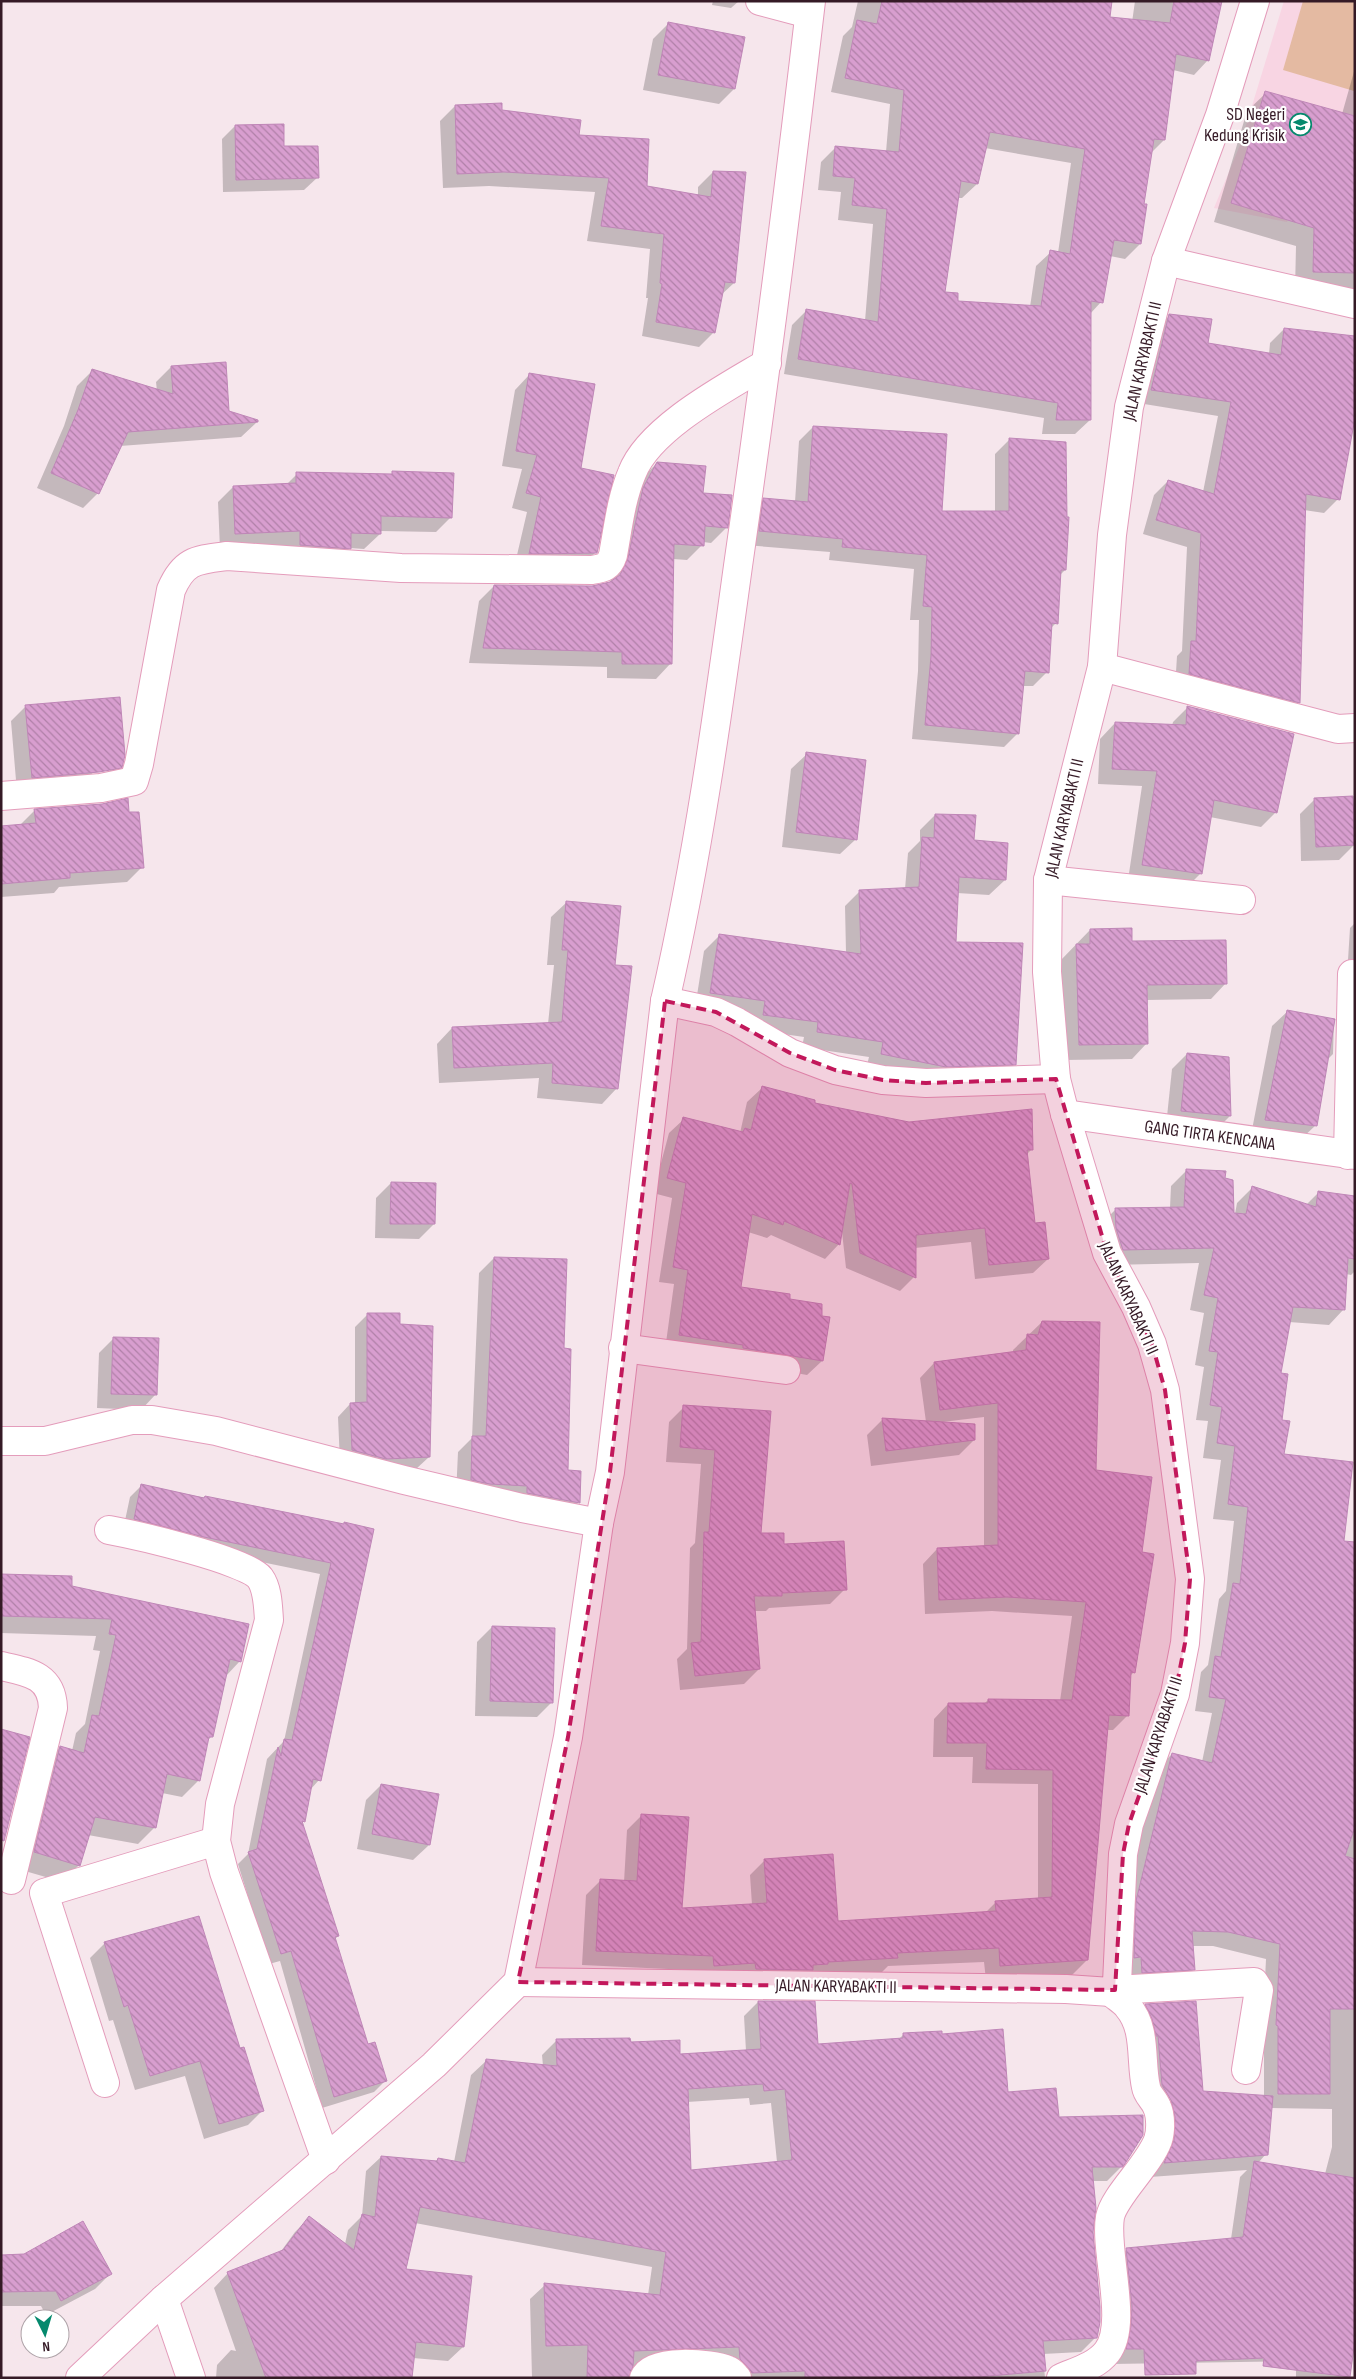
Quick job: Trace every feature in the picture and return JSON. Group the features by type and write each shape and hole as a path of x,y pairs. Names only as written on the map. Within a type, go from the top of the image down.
{"street":[{"path":"82,2377 164,2299 434,2065 518,1982 568,1737 599,1523 610,1472 665,1001 682,930 710,766 767,363 810,8 760,1"},
{"name":"JALAN KARYABAKTI II","path":"518,1982 1113,1991 1118,1983 1123,1854 1129,1824 1175,1694 1185,1643 1190,1579 1165,1390 1152,1344 1107,1253 1056,1078 1047,972 1048,880 1102,667 1112,535 1129,407 1166,261 1220,115 1255,1"},
{"path":"1166,261 1355,304"},
{"path":"1,796 101,788 134,782 139,764 171,590 178,572 189,564 205,559 227,556 401,568 592,570 604,568 610,564 624,498 632,471 649,446 681,418 767,363"},
{"path":"1102,667 1338,729 1355,728"},
{"path":"1048,880 1241,900"},
{"path":"1351,1155 1352,974"},
{"path":"665,1001 716,1012 790,1053 835,1070 883,1080 926,1083 1056,1078"},
{"name":"GANG TIRTA KENCANA","path":"1065,1114 1351,1155"},
{"path":"623,1348 786,1370"},
{"path":"1,1441 45,1440 132,1420 152,1420 216,1431 522,1508 599,1523"},
{"path":"110,1530 147,1537 233,1564 260,1578 266,1594 269,1620 220,1804 216,1841 224,1872 326,2160"},
{"path":"1,1666 29,1672 42,1679 52,1698 53,1708 6,1878 44,1894 216,1841"},
{"path":"44,1894 105,2083"},
{"path":"1113,1991 1254,1982 1260,1990 1246,2070"},
{"path":"1061,2378 1094,2363 1107,2352 1114,2338 1115,2280 1108,2231 1110,2214 1136,2178 1158,2140 1160,2120 1157,2106 1146,2089 1141,2033 1129,2007 1113,1991"},
{"path":"164,2299 191,2378"},
{"path":"644,2378 649,2370 658,2366 687,2364 729,2370 737,2378"}],"highlighted area":[{"path":"665,1001 716,1012 790,1053 835,1070 883,1080 926,1083 1056,1079 1107,1253 1152,1344 1165,1390 1190,1579 1185,1643 1175,1694 1129,1824 1123,1854 1115,1990 518,1982 568,1737 610,1472"}],"shaded area":[{"name":"SD Negeri Kedung Krisik","path":"1284,1 1355,1 1355,186 1302,171 1287,222 1214,208 1240,145"},
{"path":"1303,1 1355,1 1354,91 1283,70"}],"building":[{"path":"882,1 1112,1 1110,17 1170,23 1174,1 1222,1 1209,61 1176,54 1165,140 1154,139 1144,204 1147,204 1141,244 1114,240 1103,303 1091,301 1091,420 1056,420 1058,403 798,359 806,309 878,322 887,209 852,205 855,178 833,176 835,146 899,152 904,90 845,78 857,20 877,24","holes":["990,132 1085,149 1070,254 1050,250 1041,306 958,301 958,293 945,292 961,181 978,184"]},
{"path":"668,22 745,37 735,89 658,75"},
{"path":"1265,91 1355,116 1355,273 1313,272 1314,228 1231,203"},
{"path":"502,103 502,110 581,120 579,135 649,139 647,186 711,197 713,171 746,172 735,283 725,282 715,333 656,322 662,284 660,283 664,234 601,226 609,178 504,172 457,174 455,105"},
{"path":"284,124 284,146 318,146 319,178 236,180 235,125"},
{"path":"1169,314 1212,319 1208,343 1281,355 1284,328 1355,336 1355,418 1340,500 1306,494 1300,703 1189,674 1191,641 1196,641 1201,533 1156,520 1168,480 1214,494 1231,402 1151,390"},
{"path":"226,362 229,411 258,420 258,422 128,432 99,494 51,473 78,410 92,369 173,394 171,366"},
{"path":"529,373 595,384 581,468 614,475 597,553 529,554 541,497 526,493 537,455 516,451"},
{"path":"813,426 947,434 942,511 1009,511 1009,438 1066,442 1067,517 1069,517 1066,570 1061,570 1058,624 1052,623 1049,673 1025,671 1019,734 925,725 931,656 932,607 923,606 927,555 842,547 843,539 759,531 763,498 808,502"},
{"path":"657,462 706,466 703,493 732,495 728,528 705,526 704,546 674,544 672,664 622,664 622,652 483,648 494,585 592,586 610,582 620,575 628,558 643,488"},
{"path":"392,471 454,473 452,518 381,516 381,534 351,533 351,549 300,545 300,531 235,534 233,486 296,483 296,472 392,474"},
{"path":"120,697 125,755 122,768 32,778 25,705"},
{"path":"1187,706 1294,734 1277,813 1214,800 1202,874 1142,865 1157,771 1112,769 1115,722 1186,725"},
{"path":"806,752 866,760 857,840 796,832"},
{"path":"1353,796 1355,845 1316,847 1314,798"},
{"path":"128,798 129,812 139,812 144,868 70,873 70,878 1,884 1,826 36,823 34,809 102,804"},
{"path":"935,814 976,815 974,840 1008,843 1006,880 959,877 956,942 1023,943 1016,1065 946,1067 881,1054 883,1042 817,1032 818,1022 763,1015 765,1001 710,993 719,934 861,954 859,890 919,887 922,837 934,838"},
{"path":"566,901 621,906 615,965 632,966 618,1089 552,1083 553,1063 454,1068 452,1027 562,1022 568,950 562,950"},
{"path":"1132,928 1132,941 1226,940 1227,984 1147,985 1148,1044 1079,1045 1076,944 1090,944 1090,929"},
{"path":"1287,1010 1335,1019 1317,1126 1265,1120"},
{"path":"1187,1053 1229,1057 1231,1116 1181,1111"},
{"path":"762,1086 815,1100 815,1103 909,1122 1032,1109 1033,1150 1027,1150 1035,1223 1045,1222 1049,1259 989,1265 985,1228 916,1235 916,1278 860,1253 852,1184 850,1183 840,1245 784,1221 783,1225 752,1214 741,1287 790,1294 790,1299 822,1304 822,1316 830,1317 823,1361 743,1348 743,1345 679,1335 688,1270 673,1267 686,1183 667,1178 683,1117 743,1132 745,1128 751,1130"},
{"path":"1186,1169 1226,1171 1225,1178 1233,1180 1234,1213 1246,1214 1252,1186 1316,1207 1318,1191 1355,1196 1355,1259 1348,1258 1345,1310 1293,1307 1281,1373 1288,1374 1282,1420 1290,1421 1284,1454 1353,1462 1344,1541 1355,1542 1355,1827 1345,1856 1355,1859 1355,2009 1330,2009 1330,2094 1278,2094 1278,2026 1276,2025 1280,1944 1228,1932 1192,1931 1195,1970 1142,1973 1141,1957 1134,1958 1136,1901 1172,1753 1212,1763 1226,1699 1209,1697 1215,1656 1221,1657 1233,1583 1240,1584 1248,1507 1228,1504 1235,1446 1217,1443 1222,1407 1210,1405 1218,1352 1209,1351 1218,1298 1204,1295 1214,1248 1123,1250 1116,1228 1115,1208 1184,1207"},
{"path":"391,1182 436,1183 435,1224 390,1224"},
{"path":"494,1257 567,1259 564,1348 571,1349 568,1470 581,1471 580,1503 527,1493 527,1486 490,1484 471,1480 472,1436 486,1436"},
{"path":"367,1313 400,1313 400,1324 433,1326 430,1457 386,1459 352,1450 350,1403 367,1402"},
{"path":"1042,1321 1100,1322 1096,1470 1152,1477 1142,1552 1154,1554 1135,1673 1131,1672 1129,1716 1109,1715 1088,1960 1000,1966 999,1948 897,1953 898,1958 828,1962 828,1964 813,1965 813,1970 756,1969 755,1963 714,1966 713,1956 596,1951 600,1879 637,1881 641,1814 689,1817 682,1908 767,1903 764,1859 833,1854 838,1921 996,1911 995,1901 1052,1897 1053,1770 986,1769 987,1743 947,1743 948,1703 988,1703 988,1699 1072,1700 1086,1602 1007,1597 939,1600 937,1548 998,1545 998,1403 940,1410 934,1362 1026,1350 1027,1334 1038,1335"},
{"path":"113,1337 159,1338 157,1395 111,1394"},
{"path":"683,1405 771,1411 761,1533 784,1533 784,1544 844,1541 847,1590 782,1593 782,1596 754,1596 760,1669 695,1676 691,1643 701,1642 704,1532 709,1532 715,1450 680,1447"},
{"path":"882,1418 975,1424 975,1440 886,1451"},
{"path":"141,1484 204,1498 205,1496 374,1529 321,1781 313,1779 305,1822 302,1821 339,1936 335,1937 368,2044 375,2042 387,2081 334,2097 291,1951 281,1954 248,1852 257,1849 278,1747 281,1756 284,1739 292,1740 331,1563 204,1537 134,1519"},
{"path":"1,1574 72,1576 72,1586 249,1624 241,1662 230,1659 213,1737 209,1737 200,1781 167,1774 156,1828 95,1817 80,1866 34,1852 60,1746 84,1753 92,1715 99,1716 116,1635 109,1634 112,1619 1,1616"},
{"path":"492,1626 555,1628 553,1703 490,1701"},
{"path":"1,1729 30,1737 4,1841 1,1840"},
{"path":"381,1784 439,1794 430,1845 372,1834"},
{"path":"199,1916 240,2048 244,2047 264,2111 219,2124 200,2061 150,2076 128,2005 124,2007 104,1942"},
{"path":"758,2001 815,2001 818,2044 903,2038 903,2033 942,2031 942,2034 1003,2029 1008,2092 1056,2088 1059,2117 1143,2115 1143,2135 1123,2167 1092,2167 1096,2208 1093,2232 1100,2307 1097,2338 1043,2341 1046,2371 967,2378 805,2378 805,2371 752,2373 740,2359 739,2347 634,2351 633,2366 629,2378 587,2378 588,2345 546,2346 544,2283 660,2295 666,2252 420,2207 406,2269 472,2276 464,2347 416,2342 412,2378 266,2378 227,2272 283,2250 309,2216 354,2250 362,2214 375,2217 381,2156 437,2161 438,2158 465,2163 486,2059 557,2066 556,2039 630,2038 631,2042 680,2040 680,2054 761,2049","holes":["763,2084 764,2091 785,2089 792,2160 691,2170 688,2089"]},
{"path":"1196,2001 1203,2091 1273,2096 1268,2155 1164,2163 1174,2140 1175,2117 1171,2100 1162,2085 1158,2036 1156,2036 1152,2019 1145,2004"},
{"path":"1254,2161 1355,2178 1355,2340 1350,2377 1263,2366 1264,2358 1196,2361 1196,2374 1145,2375 1144,2349 1126,2349 1131,2326 1132,2306 1126,2248 1243,2237"},
{"path":"83,2221 112,2274 61,2301 56,2291 1,2292 1,2255 24,2254"}],"place":[{"name":"SD Negeri Kedung Krisik","path":"1301,124"}]}
